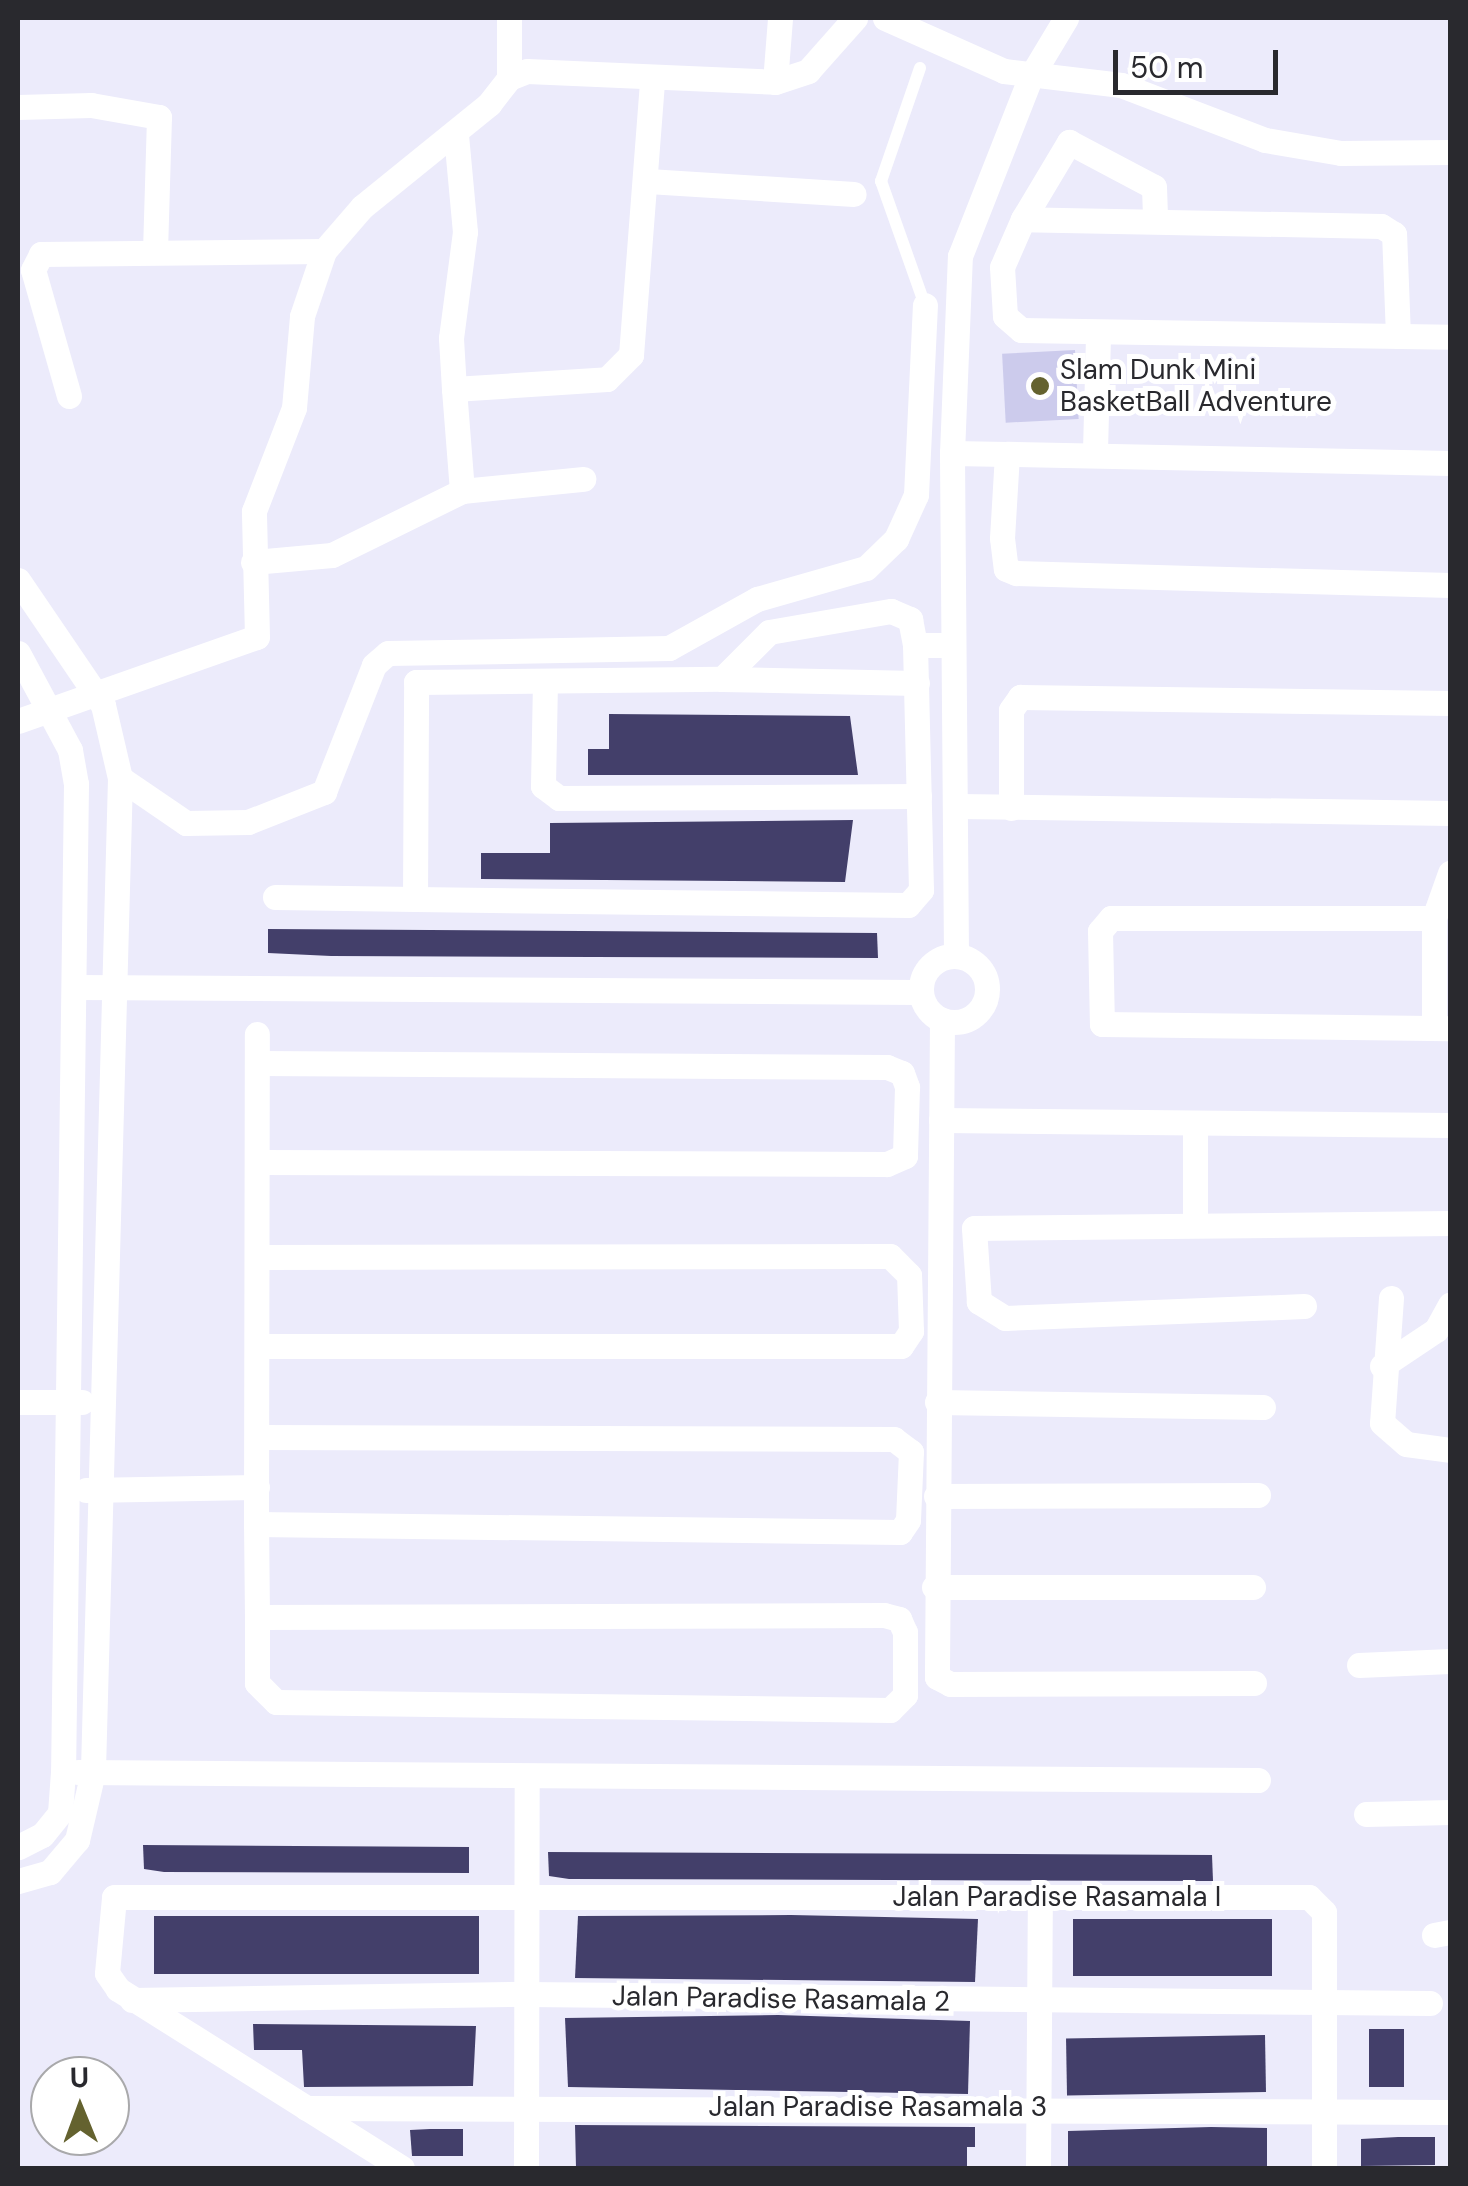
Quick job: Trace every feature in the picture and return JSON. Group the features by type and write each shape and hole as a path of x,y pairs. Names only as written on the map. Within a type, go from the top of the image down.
{"street":[{"path":"509,18 509,78"},
{"path":"774,82 780,18"},
{"path":"18,720 95,690 257,638 254,511 294,408 302,316 324,251 362,207 456,136 509,78 526,71 652,80 774,82 808,71 855,18"},
{"path":"886,18 1030,78 1108,82 1305,149 1450,152"},
{"path":"956,955 958,806 952,453 960,256 1030,78 1066,18"},
{"path":"454,389 607,379 624,370 648,182 652,80"},
{"path":"18,108 91,106 159,117 155,251"},
{"path":"456,136 465,232 451,338 462,491"},
{"path":"1156,220 1154,187 1068,142 1023,219 1002,267 1005,316 1021,330 1098,336 1450,337"},
{"path":"648,182 854,194"},
{"path":"1023,219 1381,226 1394,234 1398,336"},
{"path":"69,396 34,260 52,251 324,251"},
{"path":"120,778 186,823 248,822 324,792 374,665 388,654 670,648 757,598 866,568 896,540 916,495 925,306"},
{"path":"1096,451 1098,336"},
{"path":"952,453 1096,451 1450,464"},
{"path":"1007,454 1003,559 1016,573 1450,585"},
{"path":"254,562 332,555 462,491 583,479"},
{"path":"18,580 62,636 95,690 120,778 100,1402 93,1772 77,1840 50,1872 18,1881"},
{"path":"275,897 908,906 921,890 917,683 910,619 891,611 786,627 749,644 722,679"},
{"path":"18,1847 42,1835 60,1813 63,1772 76,784 70,750 19,656 62,636"},
{"path":"915,645 953,644"},
{"path":"415,899 414,684 722,679 917,683"},
{"path":"545,681 543,786 558,798 920,796"},
{"path":"1011,808 1012,710 1020,696 1450,703"},
{"path":"958,806 1450,813"},
{"path":"1434,918 1111,918 1100,931 1105,1028 1442,1027 1434,918 1450,873"},
{"path":"921,992 929,967 956,955"},
{"path":"942,1020 973,1017 988,990 983,970 956,955"},
{"path":"74,987 921,992"},
{"path":"921,992 942,1020 934,1587 942,1682 1254,1683"},
{"path":"257,1034 258,1063 256,1524 257,1683 276,1702 890,1710 905,1695 905,1632 899,1619 884,1616 257,1617"},
{"path":"258,1063 888,1067 902,1073 907,1086 905,1156 887,1164 258,1162"},
{"path":"941,1120 1450,1125"},
{"path":"1195,1124 1195,1222"},
{"path":"1304,1306 1005,1318 979,1302 972,1273 978,1224 1450,1223"},
{"path":"257,1346 901,1346 910,1331 909,1274 890,1256 258,1257"},
{"path":"1391,1298 1382,1366 1385,1431 1406,1444 1450,1450"},
{"path":"1382,1366 1436,1330 1450,1305"},
{"path":"18,1402 100,1402"},
{"path":"936,1402 1263,1406"},
{"path":"256,1524 900,1532 908,1520 910,1452 894,1439 257,1436"},
{"path":"66,1490 257,1488"},
{"path":"936,1496 1258,1495"},
{"path":"934,1587 1253,1587"},
{"path":"1359,1665 1450,1661"},
{"path":"63,1772 526,1779 1258,1780"},
{"path":"526,1779 526,2168"},
{"path":"1366,1814 1450,1812"},
{"name":"Jalan Paradise Rasamala I","path":"132,2000 107,1973 109,1910 120,1891 526,1897 1310,1897 1324,1912 1324,2168"},
{"path":"1038,2168 1040,1898"},
{"name":"Jalan Paradise Rasamala 2","path":"132,2000 525,1994 1040,2004 1430,2003"},
{"path":"132,2000 402,2168"},
{"name":"Jalan Paradise Rasamala 3","path":"306,2108 1450,2112"}],"lane":[{"path":"920,68 882,181 925,306"}],"shaded area":[{"name":"Slam Dunk Mini BasketBall Adventure","path":"1075,350 1079,419 1006,423 1002,354"}],"building":[{"path":"609,714 850,716 858,775 588,775 588,749 609,749"},
{"path":"853,820 845,882 481,879 481,853 550,853 550,823"},
{"path":"268,929 877,933 878,958 331,956 268,953"},
{"path":"143,1845 469,1847 469,1873 164,1872 144,1869"},
{"path":"548,1852 1212,1855 1213,1881 569,1879 549,1876"},
{"path":"154,1916 479,1916 479,1974 154,1974"},
{"path":"578,1916 978,1919 975,1982 575,1978"},
{"path":"1073,1919 1272,1919 1272,1976 1073,1976"},
{"path":"778,2015 970,2021 968,2094 568,2087 565,2018"},
{"path":"253,2024 476,2026 473,2086 304,2087 302,2050 254,2050"},
{"path":"1369,2029 1404,2029 1404,2087 1369,2087"},
{"path":"1265,2035 1266,2092 1067,2095 1066,2038"},
{"path":"575,2125 975,2127 975,2147 967,2147 967,2168 576,2168"},
{"path":"1267,2128 1267,2168 1068,2168 1068,2131"},
{"path":"463,2129 463,2156 412,2156 410,2130"},
{"path":"1435,2137 1435,2165 1361,2166 1361,2139"}],"place":[{"name":"Slam Dunk Mini BasketBall Adventure","path":"1040,386"}]}
